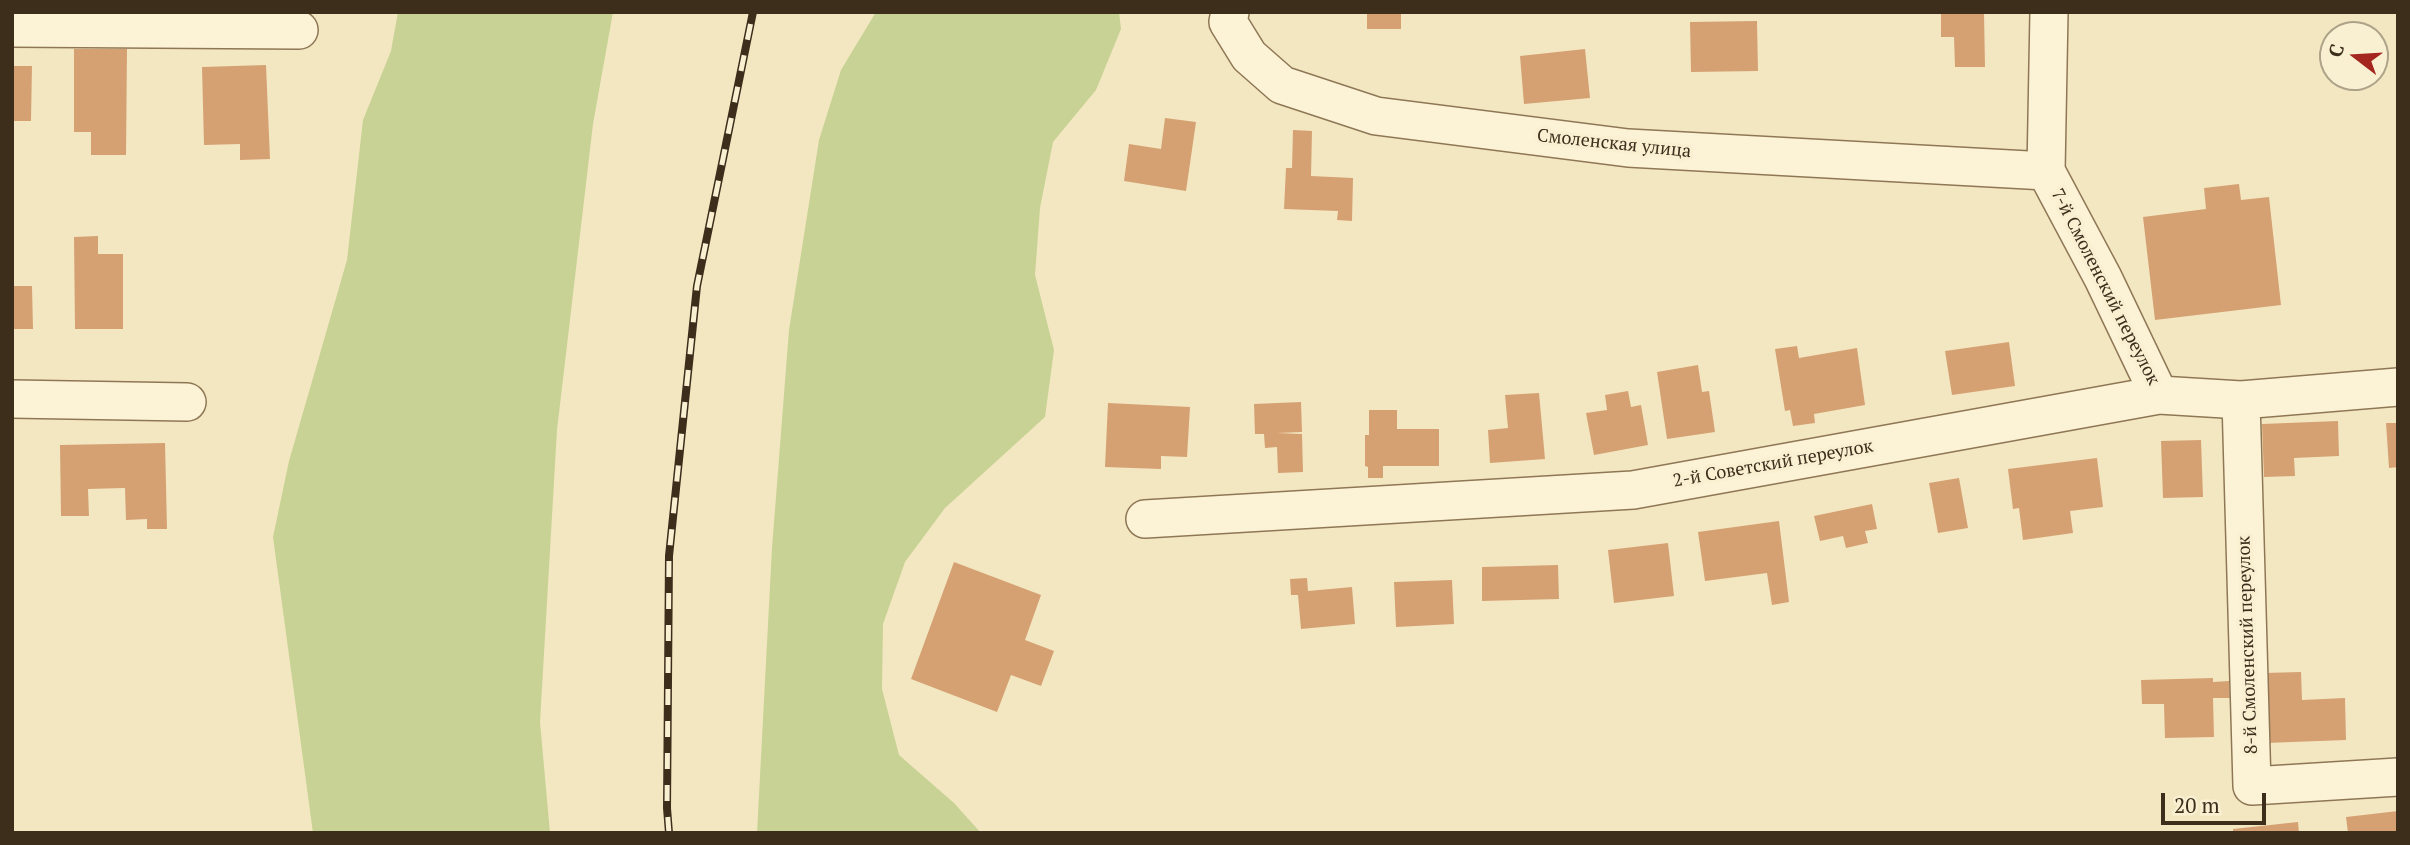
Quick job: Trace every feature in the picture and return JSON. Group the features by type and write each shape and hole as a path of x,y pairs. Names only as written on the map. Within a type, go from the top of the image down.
{"street":[{"name":"Смоленская улица","path":"1230,12 1228,23 1249,56 1282,85 1376,116 1628,148 2046,171"},
{"name":"7-й Смоленский переулок","path":"2049,12 2046,171 2103,278 2159,395"},
{"path":"12,28 299,30"},
{"name":"2-й Советский переулок","path":"1145,519 1633,489 2159,395 2241,400 2398,387"},
{"path":"12,399 187,402"},
{"name":"8-й Смоленский переулок","path":"2241,400 2252,786 2398,777"}],"green space":[{"path":"398,12 613,12 593,124 557,430 540,722 550,833 313,833 273,537 289,461 347,260 363,120 391,51"},
{"path":"876,12 1119,12 1121,29 1096,90 1053,142 1040,208 1035,275 1054,350 1045,417 945,508 905,562 883,624 882,689 899,755 954,803 981,833 757,833 772,548 789,330 819,140 841,70"}],"building":[{"path":"1367,12 1401,12 1401,29 1367,29"},
{"path":"1941,12 1984,12 1985,67 1955,67 1954,37 1941,37"},
{"path":"1757,21 1758,71 1691,72 1690,22"},
{"path":"74,49 127,49 126,155 91,155 91,132 74,132"},
{"path":"1585,49 1590,98 1524,104 1520,56"},
{"path":"266,65 270,159 240,160 240,144 204,145 202,67"},
{"path":"12,66 32,66 31,121 12,121"},
{"path":"1165,118 1196,122 1186,191 1124,181 1129,144 1161,149"},
{"path":"1293,130 1312,131 1311,176 1353,178 1352,221 1337,220 1338,211 1284,209 1286,168 1292,168"},
{"path":"2239,184 2241,200 2269,197 2281,305 2155,320 2143,217 2206,209 2204,188"},
{"path":"98,236 98,254 123,254 123,329 75,329 74,237"},
{"path":"12,286 32,286 33,329 12,329"},
{"path":"2009,342 2015,386 1952,395 1945,351"},
{"path":"1797,346 1799,358 1857,348 1865,405 1814,414 1815,423 1793,426 1790,410 1785,411 1775,349"},
{"path":"1698,365 1702,392 1709,391 1715,432 1667,439 1657,372"},
{"path":"1628,391 1631,407 1641,405 1648,445 1594,455 1586,413 1607,410 1605,395"},
{"path":"1539,393 1545,459 1490,463 1488,430 1508,428 1505,395"},
{"path":"1301,402 1302,432 1277,433 1302,434 1303,472 1278,473 1277,447 1265,448 1264,434 1255,434 1254,404"},
{"path":"1108,403 1190,407 1187,457 1161,456 1161,469 1105,467"},
{"path":"1369,410 1397,410 1397,429 1439,429 1439,466 1383,466 1383,478 1368,478 1368,467 1365,466 1365,435 1369,435"},
{"path":"2338,421 2339,456 2294,458 2295,476 2264,477 2262,424"},
{"path":"2386,423 2398,423 2398,467 2389,468"},
{"path":"2201,440 2203,497 2163,498 2161,441"},
{"path":"165,443 167,529 147,529 147,519 126,520 125,488 88,489 89,516 61,516 60,445"},
{"path":"2097,458 2103,507 2070,511 2073,533 2023,540 2019,508 2013,509 2008,469"},
{"path":"1959,478 1968,528 1938,533 1929,483"},
{"path":"1872,504 1877,529 1865,531 1868,543 1846,548 1843,536 1820,541 1814,516"},
{"path":"1779,521 1789,602 1772,605 1767,573 1705,581 1698,532"},
{"path":"1668,543 1674,596 1614,603 1608,550"},
{"path":"954,562 1041,595 1025,640 1054,651 1041,686 1011,675 997,712 911,679"},
{"path":"1558,565 1559,599 1482,601 1482,567"},
{"path":"1307,578 1308,591 1352,587 1355,624 1301,629 1298,595 1291,595 1290,579"},
{"path":"1452,580 1454,624 1396,627 1394,582"},
{"path":"2301,672 2302,700 2345,698 2346,740 2266,743 2264,673"},
{"path":"2213,678 2213,682 2229,681 2230,698 2213,698 2214,737 2165,738 2164,704 2142,704 2141,680"},
{"path":"2398,811 2398,833 2348,833 2346,817"},
{"path":"2298,822 2299,833 2233,833 2233,829"}],"railway":[{"path":"669,833 669,556 697,286 753,12"}]}
